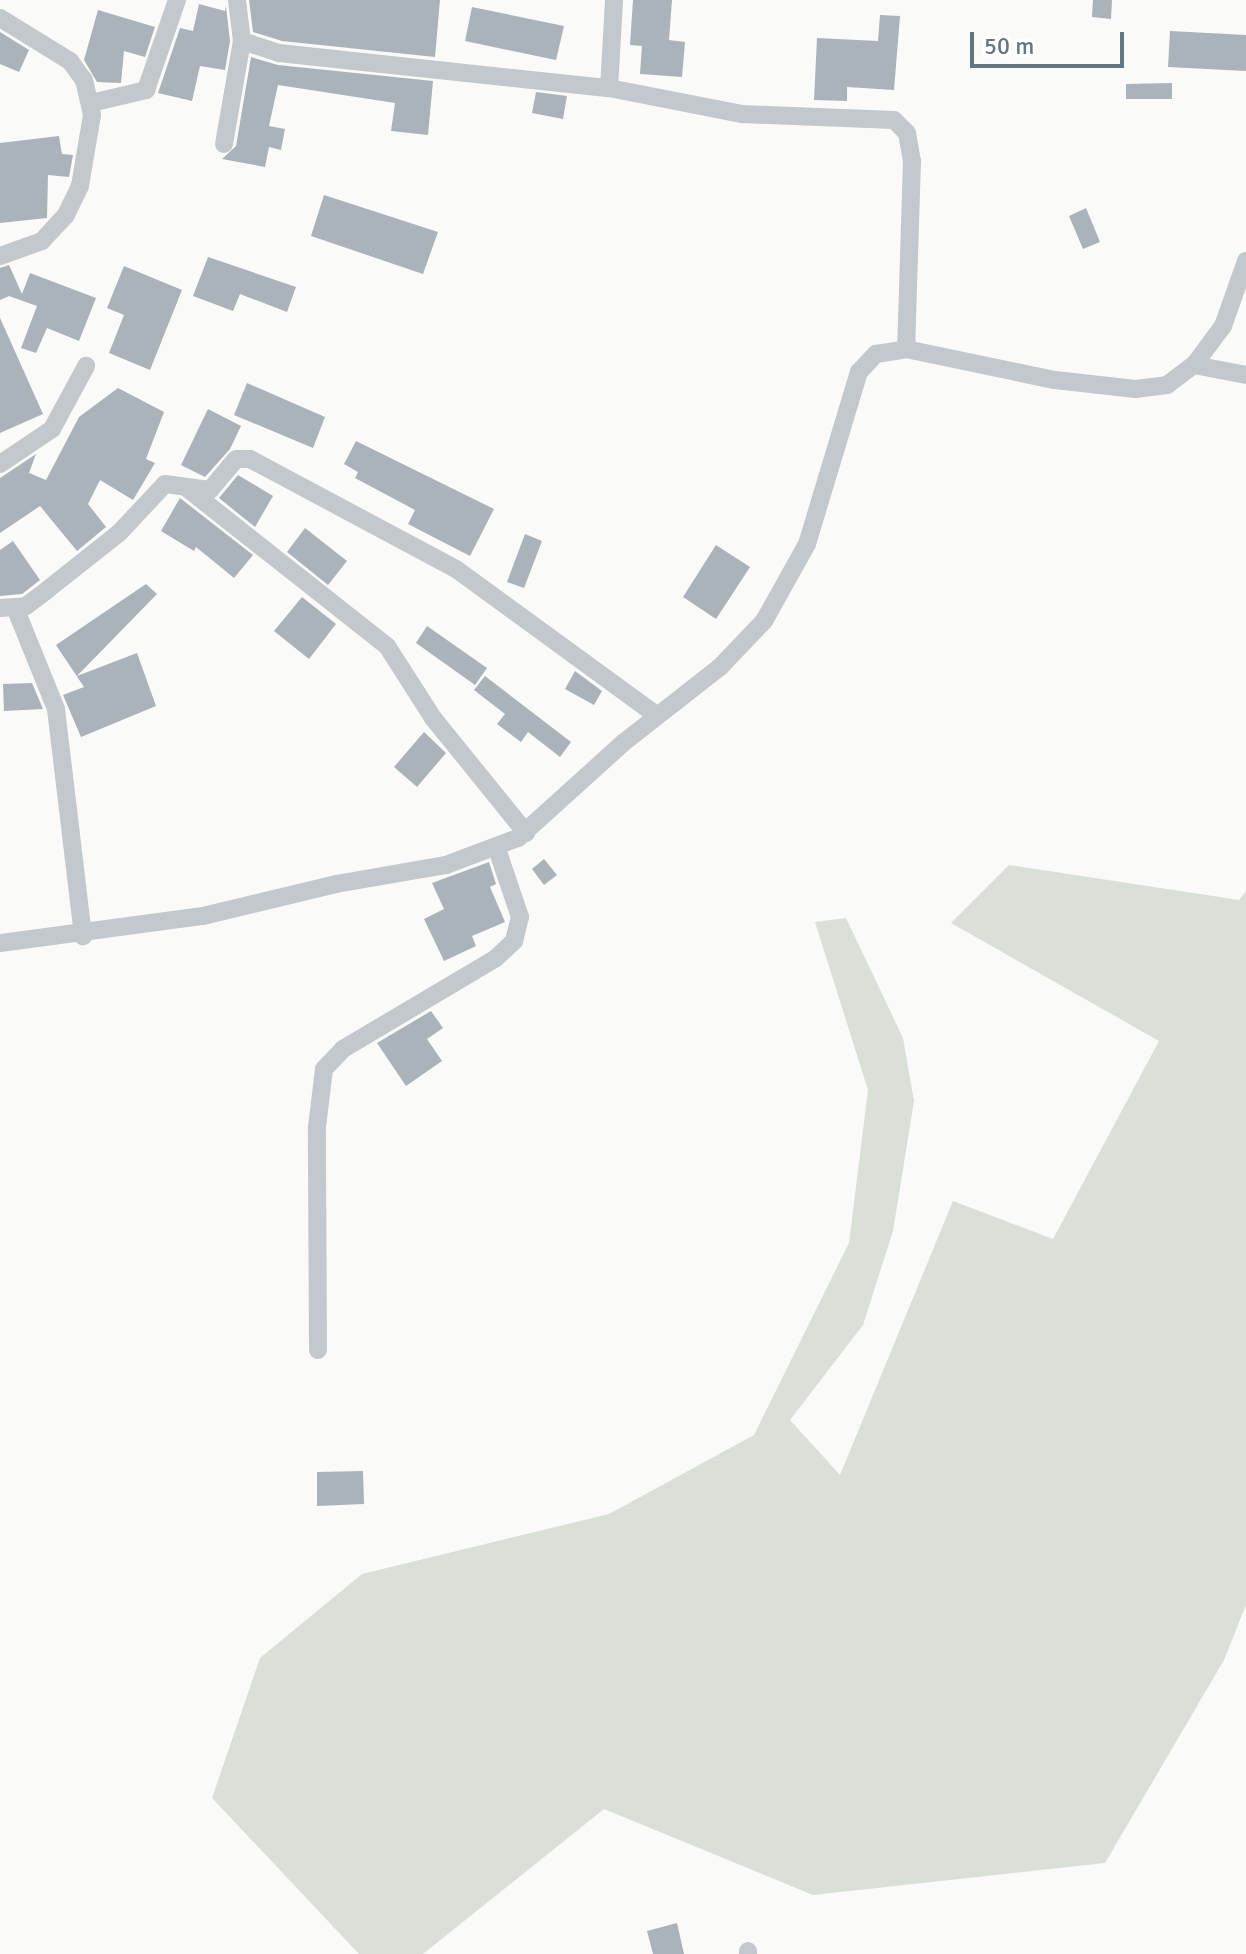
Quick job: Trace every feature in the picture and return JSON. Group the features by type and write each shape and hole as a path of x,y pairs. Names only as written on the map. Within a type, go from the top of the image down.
{"street":[{"path":"91,103 146,90 177,0"},
{"path":"224,144 242,41 237,0"},
{"path":"609,88 614,0"},
{"path":"1,22 70,61 91,103 86,157 71,207 42,241 2,252"},
{"path":"242,41 279,53 609,88 742,114 887,118 901,124 912,161 906,349"},
{"path":"0,943 83,936 446,865 497,849 526,833 656,715 720,667 764,621 807,544 859,372 876,354 906,349 1055,380 1135,389 1167,385 1194,365 1223,326 1246,261"},
{"path":"1194,365 1246,375"},
{"path":"0,464 52,429 86,366"},
{"path":"83,936 56,709 8,609 119,533 160,487 210,490 236,459 250,459 456,569 656,715"},
{"path":"186,487 387,646 433,718 526,833"},
{"path":"318,1350 317,1127 324,1069 343,1049 496,958 514,941 520,917 497,849"}],"shaded area":[{"path":"1009,865 1239,900 1246,891 1246,1605 1224,1660 1105,1863 813,1895 604,1809 423,1954 359,1954 212,1798 260,1658 362,1574 609,1514 754,1435 849,1243 868,1090 815,922 846,918 903,1038 914,1101 893,1231 863,1325 790,1420 840,1475 953,1201 1053,1239 1159,1041 951,923"}],"building":[{"path":"249,0 440,0 435,57 282,41 253,32"},
{"path":"633,0 672,0 669,40 685,42 682,77 640,74 642,46 630,45"},
{"path":"1093,0 1112,0 1111,19 1092,17"},
{"path":"199,4 225,11 226,6 230,41 225,70 200,66 192,101 158,93 180,28 193,31"},
{"path":"472,7 564,26 556,60 465,41"},
{"path":"98,10 155,27 145,57 124,51 121,83 97,82 84,60"},
{"path":"880,15 900,16 894,90 847,87 847,101 814,100 817,38 878,41"},
{"path":"1170,31 1246,35 1246,71 1168,67"},
{"path":"0,32 29,50 19,72 0,64"},
{"path":"251,57 278,65 433,81 428,135 391,131 395,103 278,85 269,126 285,129 281,150 269,147 265,167 222,159 236,146"},
{"path":"1172,83 1172,99 1126,99 1126,84"},
{"path":"536,92 567,96 563,119 532,113"},
{"path":"59,136 62,154 73,155 69,177 48,175 47,218 0,223 0,143"},
{"path":"324,195 438,232 423,274 311,236"},
{"path":"1086,208 1100,242 1083,249 1069,216"},
{"path":"208,257 296,287 287,312 240,294 233,311 193,296"},
{"path":"9,265 22,294 30,273 96,298 79,341 47,328 36,353 21,348 37,306 9,296 0,300 0,268"},
{"path":"124,266 182,290 150,370 109,353 124,315 107,308"},
{"path":"0,318 43,414 0,433"},
{"path":"247,383 325,417 313,448 234,415"},
{"path":"118,388 164,412 146,459 155,463 133,500 100,480 88,504 106,527 77,551 40,506 0,533 0,478 36,454 29,473 46,480 79,417"},
{"path":"208,409 241,426 230,449 205,477 181,465"},
{"path":"356,441 494,509 470,556 408,524 415,510 355,478 358,472 344,464"},
{"path":"238,475 273,496 255,527 219,498"},
{"path":"180,498 253,555 234,578 196,547 194,551 161,531"},
{"path":"305,528 347,561 328,585 287,552"},
{"path":"525,534 542,541 524,588 507,582"},
{"path":"13,541 40,580 22,594 0,596 0,550"},
{"path":"716,545 750,567 716,619 683,597"},
{"path":"146,584 157,594 77,676 137,653 156,706 81,737 63,695 84,687 56,645"},
{"path":"302,597 336,624 309,659 274,631"},
{"path":"427,626 487,668 475,685 416,643"},
{"path":"575,671 602,691 594,705 565,689"},
{"path":"485,676 571,742 560,757 528,732 521,742 497,724 505,714 474,690"},
{"path":"32,683 43,709 4,711 3,684"},
{"path":"424,732 446,753 417,787 394,767"},
{"path":"544,859 557,875 544,885 532,869"},
{"path":"489,862 496,884 490,887 505,922 472,936 476,946 444,961 424,919 444,909 432,883"},
{"path":"431,1011 443,1028 427,1039 442,1061 406,1086 377,1043"},
{"path":"363,1471 364,1504 317,1506 317,1472"},
{"path":"677,1923 684,1954 653,1954 647,1931"}]}
